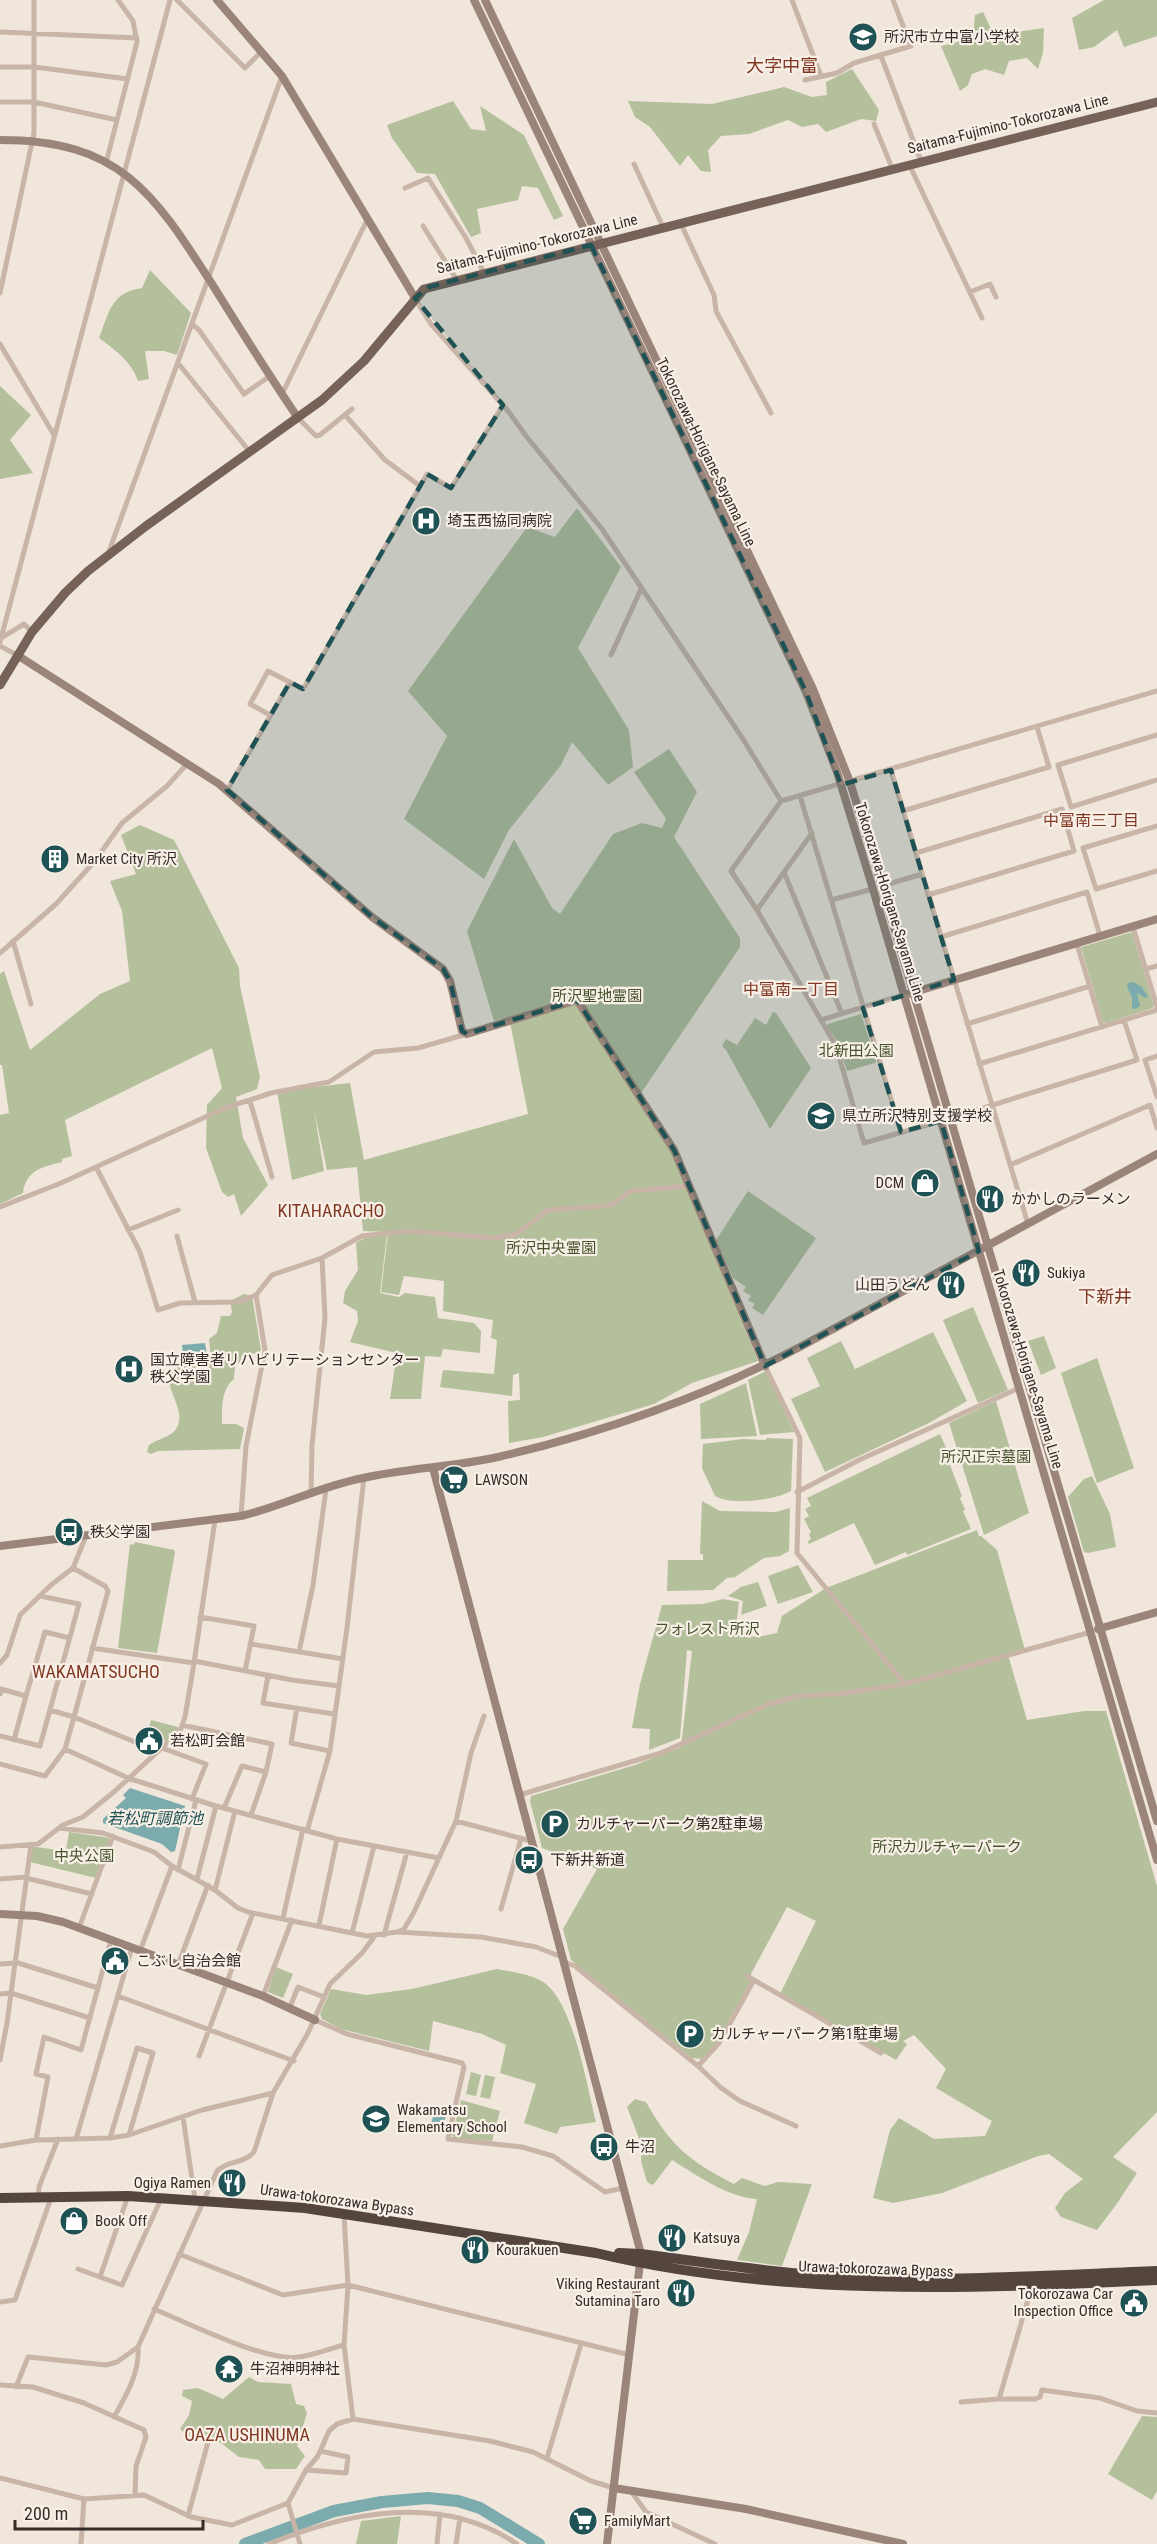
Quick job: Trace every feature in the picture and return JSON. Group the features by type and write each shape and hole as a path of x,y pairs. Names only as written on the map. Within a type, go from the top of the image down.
{"highway":[{"name":"Urawa-tokorozawa Bypass","path":"0,2198 162,2197 305,2208 765,2279 847,2286 1032,2286 1157,2280"},
{"name":"Urawa-tokorozawa Bypass","path":"641,2259 847,2277 943,2279 1157,2271"}],"main road":[{"name":"Saitama-Fujimino-Tokorozawa Line","path":"0,685 32,632 65,593 107,556 298,418 364,362 415,298 429,287 1157,102"}],"street":[{"path":"0,293 32,140 34,0"},
{"path":"106,163 137,38 130,16 118,0"},
{"path":"0,642 170,0"},
{"path":"177,0 245,68 262,51"},
{"path":"217,0 282,76 432,324 503,405 575,499 602,529 743,739 781,801"},
{"name":"Tokorozawa-Horigane-Sayama Line","path":"474,0 813,689 850,782 878,887 903,995 1157,1860"},
{"name":"Tokorozawa-Horigane-Sayama Line","path":"485,0 596,244 806,692 841,785 878,887 951,1118 1155,1806 1157,1821"},
{"path":"792,0 821,76"},
{"path":"805,80 837,74 854,63 911,46 893,0"},
{"path":"0,32 137,38"},
{"path":"881,56 921,161"},
{"path":"0,67 34,67 128,79"},
{"path":"107,556 282,76"},
{"path":"0,102 34,102 117,120"},
{"path":"874,124 892,168"},
{"path":"0,140 32,140 71,148 125,174 165,213 298,418 316,436 352,409"},
{"path":"634,164 663,227"},
{"path":"909,164 982,318"},
{"path":"405,188 428,178 466,238 484,273"},
{"path":"282,394 368,218"},
{"path":"680,222 714,295 716,311 771,413"},
{"path":"423,226 457,280"},
{"path":"970,292 990,284 996,297"},
{"path":"192,324 199,330 244,394 270,376"},
{"path":"0,344 54,435"},
{"path":"178,363 250,452"},
{"path":"270,715 250,704 268,671 301,688 305,686 427,474 451,488 503,405"},
{"path":"345,415 385,460 420,486"},
{"path":"611,655 641,589"},
{"path":"0,642 24,624 32,632"},
{"path":"0,642 227,790 289,847 372,917 443,969 450,981 460,1028 467,1034"},
{"path":"227,790 290,682"},
{"path":"941,1121 864,1143 836,1046 757,910 731,872 781,801 1157,691"},
{"path":"903,812 1049,767 1037,727"},
{"path":"1157,735 1058,765 1071,807 1157,780"},
{"path":"0,953 56,904 94,862 122,823 166,786 187,764"},
{"path":"891,770 1028,1224"},
{"path":"800,796 901,1132"},
{"path":"916,853 1062,809 1074,850 928,895"},
{"path":"1157,826 1083,848 1096,889 1157,871"},
{"path":"757,910 812,833"},
{"path":"784,872 842,1014"},
{"path":"831,900 922,874"},
{"path":"941,936 1087,892 1100,936"},
{"path":"821,1020 1157,919"},
{"path":"979,1064 1157,1008 1133,927"},
{"path":"13,941 31,1004"},
{"path":"1077,944 1102,1027"},
{"path":"1146,969 1157,966"},
{"path":"967,1024 1090,986"},
{"path":"0,1207 96,1167 225,1108 271,1093 328,1082 374,1052 418,1048 577,1000 670,1143 765,1366 800,1438 797,1553 905,1684"},
{"path":"951,1118 1137,1060 1124,1020"},
{"path":"1157,1056 1145,1060 1157,1097"},
{"path":"250,1101 272,1177"},
{"path":"1010,1165 1150,1105 1157,1128"},
{"path":"0,1545 241,1516 364,1478 498,1457 539,1447 666,1407 765,1366 1157,1154"},
{"path":"96,1167 140,1252 157,1310 195,1302 236,1302 256,1295 272,1275 322,1258 362,1236 408,1230 494,1238 516,1234 548,1210 604,1206 613,1204 630,1191 689,1186"},
{"path":"128,1230 178,1210"},
{"path":"177,1236 195,1302"},
{"path":"311,1495 312,1445 325,1318 322,1258"},
{"path":"241,1516 246,1446 265,1350 256,1295"},
{"path":"797,1492 859,1460 1019,1388"},
{"path":"433,1468 641,2259 607,2544"},
{"path":"283,1918 305,1830 330,1751 364,1478"},
{"path":"299,1652 313,1585 326,1489"},
{"path":"0,1847 38,1844 59,1828 88,1814 175,1737 182,1725 194,1662 215,1520"},
{"path":"2,1662 7,1654 18,1619 40,1596 73,1568 87,1536"},
{"path":"0,1764 45,1776 65,1749 107,1588 73,1568"},
{"path":"0,1736 40,1746 79,1604 40,1596"},
{"path":"519,1795 653,1756 769,1704 798,1696 838,1694 905,1684 1157,1612"},
{"path":"200,1617 254,1626 245,1671"},
{"path":"15,1740 45,1632 70,1638"},
{"path":"250,1644 343,1659"},
{"path":"92,1648 339,1686"},
{"path":"268,1676 263,1703 334,1714"},
{"path":"0,1694 1,1689 26,1696"},
{"path":"297,1708 291,1743 330,1751"},
{"path":"50,1710 159,1750 206,1764 194,1799 178,1870"},
{"path":"59,1828 113,1836 154,1852 178,1870 216,1890 238,1908 253,1913 374,1936 397,1932 404,1929 414,1912 456,1821 471,1753 484,1716"},
{"path":"182,1725 272,1744 266,1772 251,1815"},
{"path":"65,1749 128,1778 216,1806 337,1839 439,1858"},
{"path":"224,1808 242,1767 266,1772"},
{"path":"197,1880 216,1806"},
{"path":"1142,1810 1155,1806"},
{"path":"216,1890 236,1811"},
{"path":"456,1821 531,1841"},
{"path":"79,1928 113,1836"},
{"path":"319,1925 337,1839"},
{"path":"501,1909 521,1839"},
{"path":"0,2060 31,1845"},
{"path":"352,1933 374,1846"},
{"path":"384,1935 407,1852"},
{"path":"76,2139 118,1996 172,1866"},
{"path":"0,1879 26,1877 92,1894"},
{"path":"178,1965 208,1885"},
{"path":"200,2056 253,1913"},
{"path":"0,1914 49,1918 263,1996 347,2034 462,2063 464,2067 448,2139 522,2147 561,2160 606,2192 623,2188"},
{"path":"263,1996 292,1920"},
{"path":"397,1932 499,1939 536,1947 563,1960 575,1966 740,2102 796,2126"},
{"path":"114,2417 134,2378 138,2348 179,2254 199,2200 219,2168 248,2158 255,2150 273,2093 294,2061 330,1984 362,1953 374,1936"},
{"path":"36,2140 48,2077 36,2074 44,2037 81,2050 111,1940"},
{"path":"0,1964 15,1963 98,1988"},
{"path":"747,1976 881,2053"},
{"path":"698,2066 719,2043 754,1980"},
{"path":"290,2007 298,1987 324,1997"},
{"path":"0,1994 11,1993 90,2018"},
{"path":"118,1996 294,2061"},
{"path":"110,2138 137,2048 153,2054 129,2135"},
{"path":"0,2146 36,2140 110,2138 129,2135 219,2105 273,2093"},
{"path":"183,2117 199,2200"},
{"path":"38,2197 39,2187 58,2139"},
{"path":"0,2302 15,2300 51,2196"},
{"path":"100,2277 128,2196"},
{"path":"78,2269 122,2285 162,2197"},
{"path":"344,2215 348,2285 344,2345 353,2419"},
{"path":"179,2254 283,2295 348,2285 630,2355"},
{"path":"999,2398 1032,2286"},
{"path":"154,2309 254,2349 288,2357 298,2357 344,2345"},
{"path":"547,2458 581,2343"},
{"path":"16,2386 28,2356 106,2365 117,2362 138,2348"},
{"path":"0,2385 33,2387 84,2403 144,2430 146,2437 136,2466 135,2495"},
{"path":"961,2402 999,2398 1035,2399 1040,2397 1042,2390 1100,2398 1137,2412 1157,2414"},
{"path":"0,2478 84,2499 135,2495 156,2499 188,2516 232,2525 288,2503 332,2428 353,2419 490,2441 547,2458 591,2481 614,2488 746,2509 903,2544"},
{"path":"188,2516 208,2442"},
{"path":"306,2470 346,2473 348,2457 320,2451"},
{"path":"632,2491 646,2512 715,2544"},
{"path":"81,2544 84,2499"},
{"path":"288,2503 300,2544"},
{"path":"269,2544 295,2531 378,2515 414,2512 460,2518 501,2533 517,2544"},
{"path":"437,2544 440,2514"},
{"path":"456,2544 460,2518"}],"highlighted area":[{"path":"591,245 806,692 841,785 891,770 954,980 863,1008 901,1132 941,1121 979,1251 765,1366 674,1150 577,1000 467,1034 462,1031 450,981 443,969 372,917 227,790 290,682 303,689 427,474 451,488 503,405 415,298 429,287"}],"green space":[{"path":"1104,0 1157,0 1157,36 1124,47 1117,30 1094,47 1079,50 1072,18"},
{"path":"983,12 994,35 1044,28 1043,53 1038,69 1027,58 1009,61 1004,75 985,69 972,74 968,85 960,91 941,46 973,38 975,15"},
{"path":"852,69 879,110 876,121 861,119 826,132 818,124 802,127 788,120 749,134 721,136 708,150 711,172 701,171 688,155 680,166 650,127 635,117 628,101 712,104 784,87 812,97 827,95 826,82"},
{"path":"453,101 471,129 486,131 480,106 524,135 563,216 554,220 538,188 522,186 518,200 477,209 481,233 471,237 435,174 417,173 392,138 387,125"},
{"path":"150,270 191,313 177,355 164,351 145,351 149,379 138,381 127,362 99,338 109,312 117,299 132,290 142,288"},
{"path":"0,386 31,415 10,440 33,473 0,479"},
{"path":"577,508 621,567 578,648 629,730 633,767 608,785 572,742 561,765 509,830 484,879 404,819 447,736 408,691 527,527 555,537"},
{"name":"所沢聖地霊園","path":"669,749 697,792 674,837 740,938 740,947 641,1093 669,1144 758,1361 692,1383 654,1404 543,1437 509,1443 508,1401 520,1400 519,1373 513,1375 512,1396 440,1387 443,1370 494,1374 497,1340 491,1338 493,1320 443,1311 444,1281 404,1276 399,1295 381,1292 388,1232 363,1231 357,1167 327,1170 314,1110 324,1171 292,1180 277,1091 350,1083 364,1160 528,1114 509,1017 494,1021 467,931 514,839 552,908 560,914 613,834 642,823 662,828 666,819 634,772"},
{"path":"140,825 174,840 239,968 240,986 260,1077 257,1089 236,1097 243,1138 268,1185 241,1216 234,1194 228,1197 222,1192 206,1148 207,1105 222,1088 212,1048 65,1120 72,1156 31,1174 23,1193 0,1204 0,1115 9,1113 2,1065 0,1065 0,974 4,971 30,1050 100,994 130,981 122,911 110,881 136,874 121,835"},
{"path":"1132,932 1154,1006 1106,1023 1103,1022 1081,947"},
{"path":"773,1012 776,1013 811,1068 770,1129 722,1046 726,1039 737,1045 755,1018 766,1025"},
{"name":"北新田公園","path":"861,1014 876,1061 847,1071 837,1041 827,1026"},
{"path":"748,1191 816,1238 763,1315 752,1308 755,1304 748,1300 751,1296 743,1291 746,1287 733,1278 716,1240"},
{"path":"387,1234 380,1293 399,1297 405,1293 435,1297 438,1318 474,1323 481,1331 480,1353 443,1349 441,1357 425,1356 421,1399 390,1399 397,1353 350,1342 358,1321 357,1311 343,1303 345,1291 358,1270 356,1243 365,1238"},
{"path":"244,1294 252,1296 261,1350 259,1353 242,1355 240,1362 235,1366 234,1379 224,1393 222,1412 222,1424 236,1424 244,1428 240,1449 158,1451 151,1454 147,1452 149,1445 176,1429 179,1419 178,1408 170,1386 170,1377 174,1369 187,1363 211,1359 209,1339 217,1333 221,1316 230,1316 232,1312 230,1301"},
{"path":"973,1307 1008,1390 978,1403 943,1320"},
{"path":"933,1332 967,1401 929,1423 825,1472 791,1399 820,1386 807,1358 841,1341 855,1369"},
{"path":"1044,1336 1056,1368 1041,1375 1028,1341"},
{"path":"1097,1358 1134,1468 1097,1483 1061,1373"},
{"path":"766,1371 794,1432 760,1435 748,1380"},
{"path":"746,1383 757,1436 701,1439 700,1404"},
{"name":"所沢正宗墓園","path":"996,1401 1029,1513 984,1535 949,1423"},
{"path":"940,1434 951,1459 948,1460 962,1496 960,1498 965,1510 963,1511 971,1529 907,1555 906,1552 875,1565 854,1523 809,1544 811,1532 804,1519 809,1516 805,1509 811,1506 807,1498"},
{"path":"766,1438 793,1439 791,1491 753,1501 732,1501 715,1496 702,1468 703,1444 743,1439 766,1440"},
{"path":"1092,1476 1110,1514 1116,1547 1088,1553 1084,1552 1068,1497 1084,1479"},
{"path":"702,1501 720,1511 776,1512 790,1508 789,1551 780,1556 764,1558 735,1577 727,1578 713,1590 667,1591 668,1560 703,1560 703,1554 700,1554"},
{"name":"所沢カルチャーパーク","path":"977,1530 979,1536 997,1550 1025,1650 1008,1655 1027,1720 1084,1711 1106,1711 1157,1886 1157,2112 1113,2157 1137,2173 1097,2230 1061,2217 1055,2208 1065,2193 1083,2179 1049,2154 1038,2156 942,2193 893,2203 873,2198 890,2130 899,2118 934,2139 985,2136 992,2121 936,2088 946,2069 914,2035 903,2041 907,2044 896,2060 780,1994 816,1921 787,1907 751,1974 751,1981 716,2043 703,2059 692,2058 571,1960 563,1929 597,1869 542,1848 530,1801 531,1796 635,1765 681,1747 692,1651 687,1650 680,1738 649,1750 650,1729 632,1728 640,1684 662,1605 703,1604 723,1599 739,1602 735,1634 758,1637 777,1633 782,1616 826,1588"},
{"path":"135,1542 175,1552 157,1653 118,1648 130,1544 134,1545"},
{"path":"798,1565 813,1592 778,1604 768,1576"},
{"name":"フォレスト所沢","path":"758,1582 767,1606 741,1615 743,1601 728,1596 741,1587"},
{"path":"151,1720 178,1727 178,1730 167,1742 148,1733"},
{"name":"中央公園","path":"69,1832 110,1838 96,1878 30,1862 33,1847 66,1851"},
{"path":"276,1967 293,1974 283,1998 268,1992"},
{"path":"497,1969 535,1978 546,1984 556,1995 572,2028 596,2122 560,2127 557,2134 524,2123 536,2084 500,2073 506,2045 482,2034 433,2021 429,2051 341,2029 322,2019 320,2014 331,1989 366,1995 412,1989"},
{"path":"471,2072 481,2075 476,2096 466,2094"},
{"path":"485,2075 495,2077 490,2099 480,2097"},
{"path":"635,2099 646,2102 664,2130 693,2160 734,2184 742,2178 765,2186 778,2182 812,2184 782,2266 737,2260 749,2232 757,2199 724,2190 672,2160 653,2185 647,2182 641,2161 642,2146 627,2107"},
{"path":"461,2100 500,2111 492,2141 455,2139 452,2135"},
{"path":"249,2377 258,2382 291,2384 296,2404 304,2406 307,2413 297,2446 305,2456 296,2469 265,2469 259,2460 239,2457 221,2443 188,2436 180,2429 189,2415 192,2401 182,2396 183,2390 198,2388 223,2399"},
{"path":"1142,2416 1157,2417 1157,2491 1152,2500 1108,2474"},
{"path":"401,2516 397,2544 356,2544 361,2521"}],"water":[{"path":"1133,982 1142,987 1148,997 1145,998 1137,993 1140,1006 1135,1009 1132,1008 1132,997 1127,987 1128,983"},
{"path":"205,1343 207,1355 183,1357 182,1345"},
{"name":"若松町調節池","path":"130,1788 185,1806 175,1851 171,1852 162,1844 103,1823 103,1819 126,1798 123,1795"},
{"path":"435,2107 447,2110 442,2132 430,2130"}],"waterway":[{"path":"245,2544 334,2511 382,2502 428,2498 458,2501 480,2508 539,2544"}],"place":[{"name":"所沢市立中富小学校","path":"863,37"},
{"name":"埼玉西協同病院","path":"426,521"},
{"name":"Market City 所沢","path":"55,859"},
{"name":"県立所沢特別支援学校","path":"821,1116"},
{"name":"DCM","path":"925,1183"},
{"name":"かかしのラーメン","path":"990,1199"},
{"name":"Sukiya","path":"1026,1273"},
{"name":"山田うどん","path":"951,1285"},
{"name":"国立障害者リハビリテーションセンター 秩父学園","path":"129,1369"},
{"name":"LAWSON","path":"454,1480"},
{"name":"秩父学園","path":"69,1532"},
{"name":"若松町会館","path":"149,1741"},
{"name":"カルチャーパーク第2駐車場","path":"555,1824"},
{"name":"下新井新道","path":"529,1860"},
{"name":"こぶし自治会館","path":"115,1961"},
{"name":"カルチャーパーク第1駐車場","path":"690,2034"},
{"name":"Wakamatsu Elementary School","path":"376,2119"},
{"name":"牛沼","path":"604,2147"},
{"name":"Ogiya Ramen","path":"232,2183"},
{"name":"Book Off","path":"74,2221"},
{"name":"Katsuya","path":"672,2238"},
{"name":"Kourakuen","path":"475,2250"},
{"name":"Viking Restaurant Sutamina Taro","path":"681,2293"},
{"name":"Tokorozawa Car Inspection Office","path":"1134,2303"},
{"name":"牛沼神明神社","path":"229,2369"},
{"name":"FamilyMart","path":"583,2521"}],"district":[{"name":"大字中富","path":"782,65"},
{"name":"中富南三丁目","path":"1091,820"},
{"name":"中富南一丁目","path":"791,989"},
{"name":"KITAHARACHO","path":"331,1210"},
{"name":"下新井","path":"1105,1296"},
{"name":"WAKAMATSUCHO","path":"96,1671"},
{"name":"OAZA USHINUMA","path":"247,2434"}],"park label":[{"name":"所沢中央霊園","path":"551,1248"}]}
